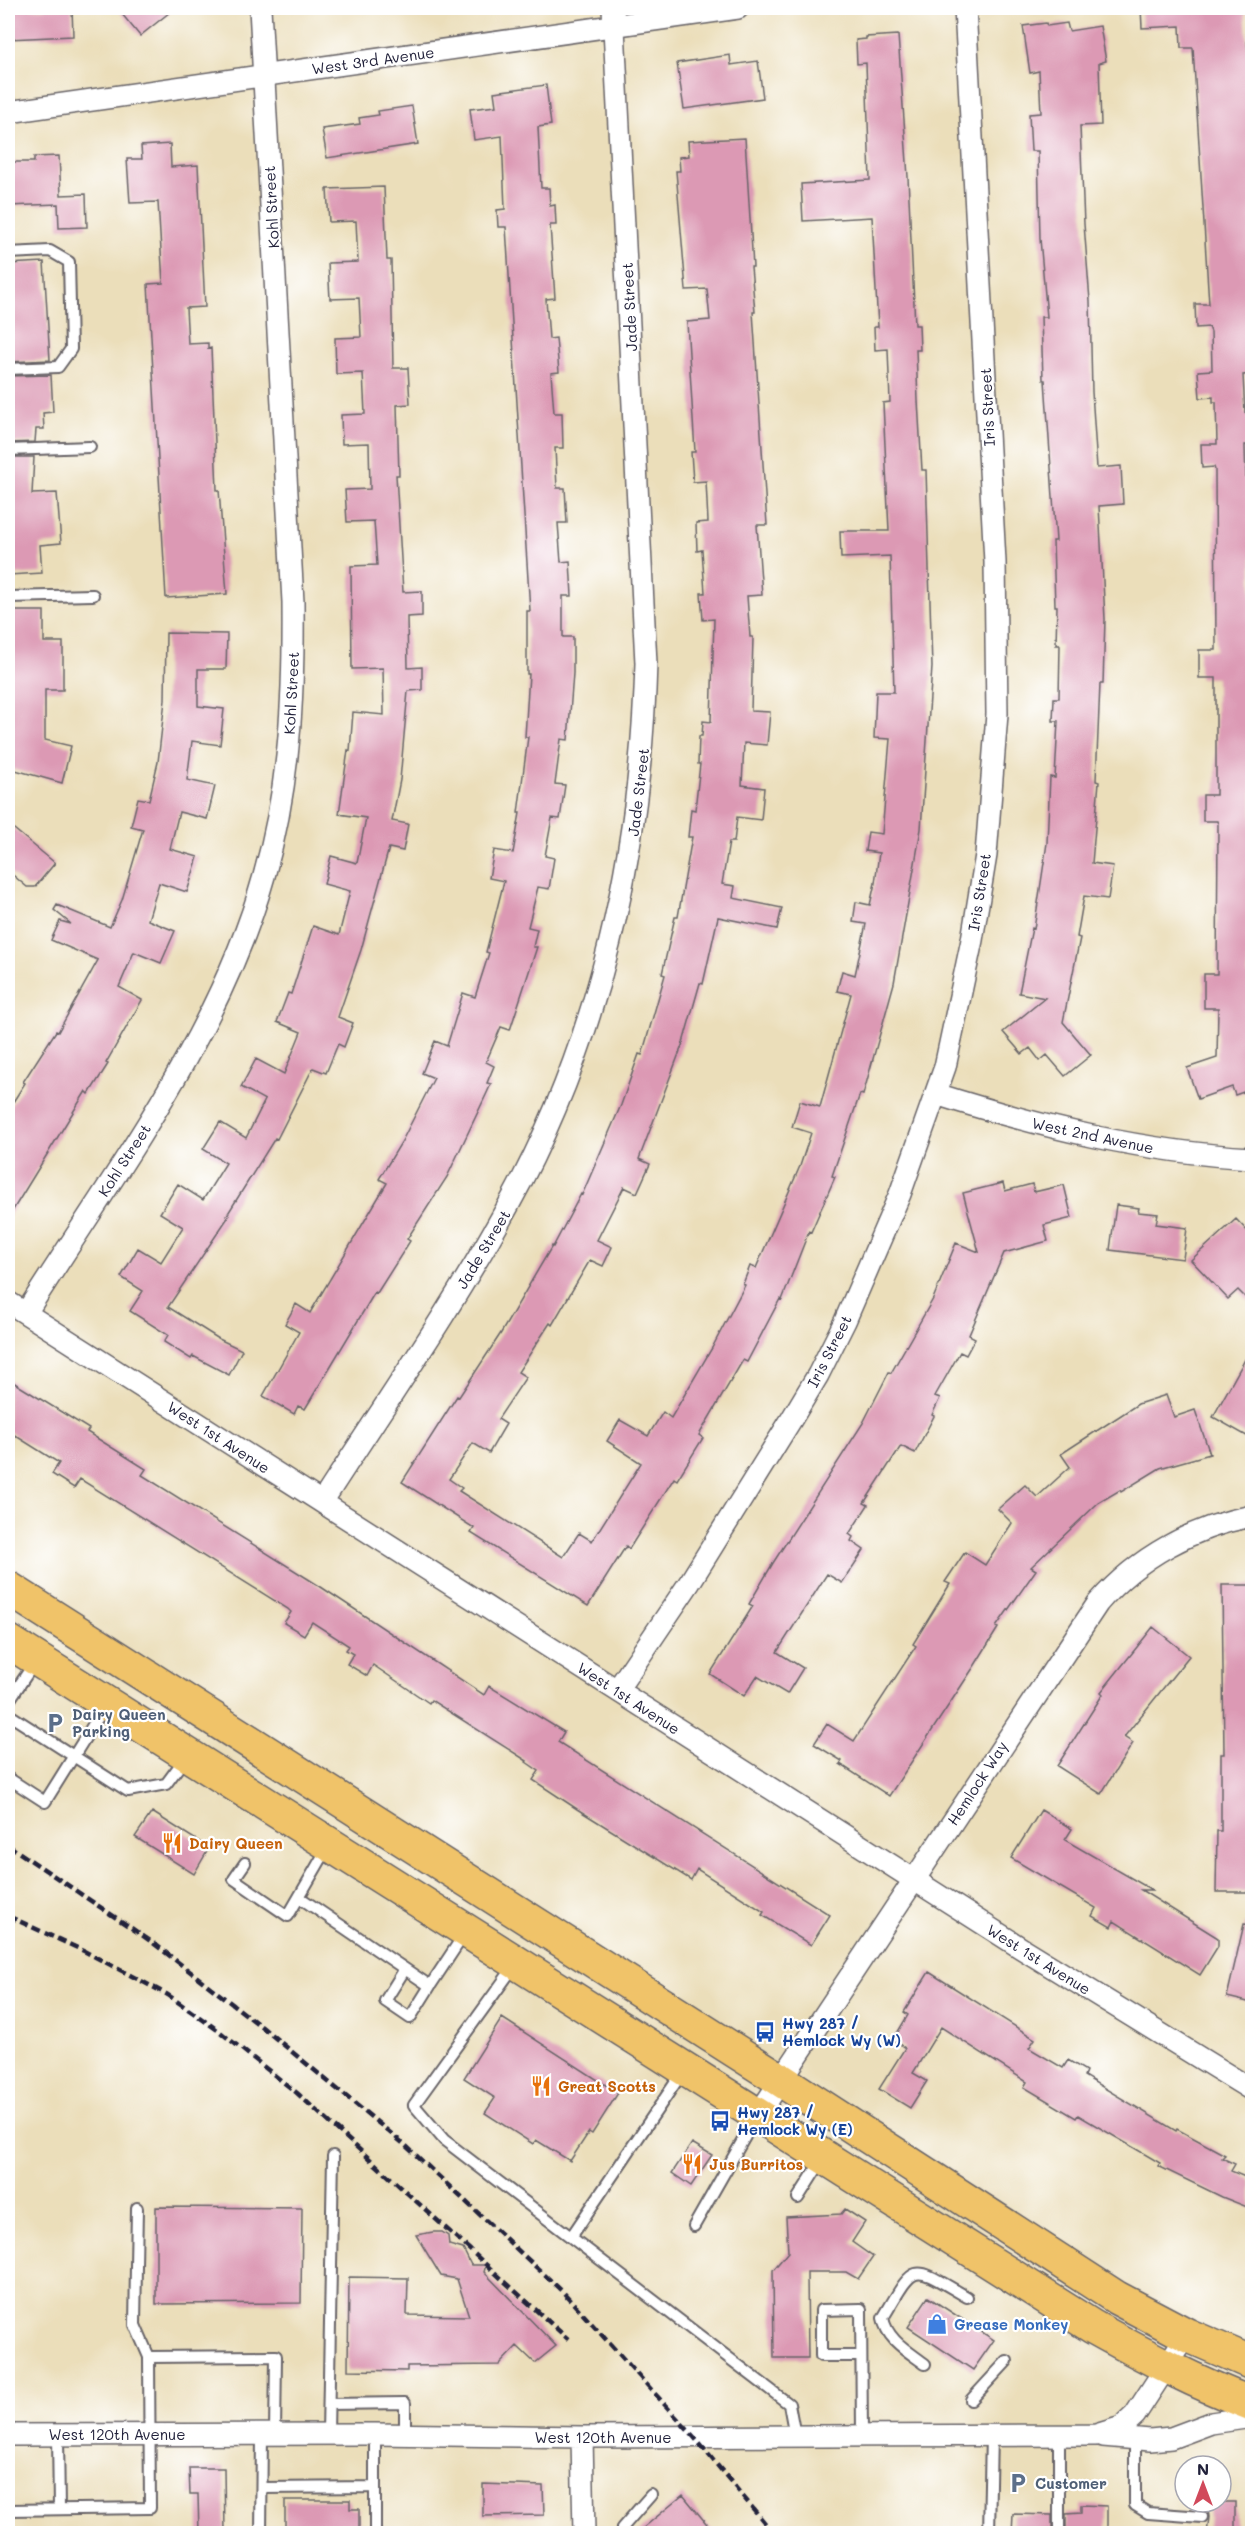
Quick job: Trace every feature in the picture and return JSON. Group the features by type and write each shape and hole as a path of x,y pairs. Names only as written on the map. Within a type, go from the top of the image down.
{"main road":[{"path":"8,1588 781,2080 1117,2298 1187,2335 1252,2363"},
{"path":"8,1641 1092,2327 1167,2368 1252,2403"}],"street":[{"name":"Kohl Street","path":"26,1314 155,1112 226,982 264,878 277,822 285,777 294,686 293,602 260,8"},
{"name":"West 3rd Avenue","path":"8,112 264,76 613,16 738,8"},
{"name":"Iris Street","path":"617,1690 690,1582 818,1375 845,1321 900,1194 945,1067 975,919 992,798 997,714 995,562 965,8"},
{"name":"Jade Street","path":"322,1502 478,1258 509,1205 538,1146 564,1086 599,983 631,846 644,735 646,663 613,16"},
{"name":"West 2nd Avenue","path":"936,1094 984,1110 1090,1137 1178,1152 1252,1158"},
{"name":"West 1st Avenue","path":"8,1302 914,1879 1173,2043 1252,2090"},
{"name":"Hemlock Way","path":"758,2115 1098,1603 1114,1585 1157,1552 1208,1526 1252,1516"},
{"name":"West 120th Avenue","path":"8,2435 405,2434 582,2437 1096,2435 1122,2427 1135,2415 1187,2335"},
{"path":"1096,2435 1135,2439 1171,2438 1211,2423 1252,2417"},
{"path":"582,2437 584,2534"}],"lane":[{"path":"8,253 50,251 69,262 71,349 58,367 8,369"},
{"path":"8,450 90,447"},
{"path":"8,597 93,595"},
{"path":"8,1702 37,1659"},
{"path":"8,1778 45,1802 107,1703"},
{"path":"8,1714 128,1791 166,1784 188,1755"},
{"path":"245,1863 234,1879 288,1916 330,1845"},
{"path":"299,1897 430,1986"},
{"path":"405,1969 385,2001 410,2018 466,1930"},
{"path":"517,1962 414,2105 444,2140 789,2404 795,2436"},
{"path":"571,2237 684,2069"},
{"path":"694,2226 758,2115"},
{"path":"328,2434 333,2156"},
{"path":"798,2198 824,2157"},
{"path":"8,2510 150,2508 149,2357 135,2325 137,2208"},
{"path":"925,2364 891,2338 885,2328 883,2318 908,2277 916,2272 926,2273 967,2297"},
{"path":"861,2356 820,2356 821,2310 861,2309 862,2435"},
{"path":"149,2357 276,2356 262,2488 261,2534"},
{"path":"971,2400 1007,2361"},
{"path":"329,2404 405,2403 405,2434"},
{"path":"1135,2415 1135,2505 1148,2513 1202,2517"},
{"path":"375,2434 375,2534"},
{"path":"989,2534 991,2434"},
{"path":"58,2435 59,2509"},
{"path":"1059,2435 1059,2534"},
{"path":"262,2488 375,2487"},
{"path":"626,2534 622,2528 651,2495"}],"building":[{"path":"72,8 73,36 8,39 8,9"},
{"path":"117,8 175,8 140,36"},
{"path":"1141,8 1245,8 1252,118 1252,374 1243,375 1245,413 1252,413 1252,445 1245,445 1246,483 1252,483 1252,934 1248,934 1248,975 1252,975 1252,1089 1235,1095 1232,1087 1198,1099 1187,1068 1217,1058 1218,1008 1204,1008 1204,974 1217,974 1218,824 1217,821 1203,821 1203,795 1216,795 1216,678 1199,678 1199,650 1216,650 1215,470 1214,467 1202,468 1201,444 1217,444 1216,402 1213,402 1213,397 1200,398 1198,371 1212,370 1211,332 1209,327 1196,328 1195,304 1209,304 1193,48 1181,48 1180,26 1142,28"},
{"path":"1046,23 1047,26 1067,23 1069,31 1100,26 1106,61 1099,63 1101,125 1080,126 1097,468 1121,466 1123,504 1099,506 1105,619 1096,781 1099,782 1092,863 1113,866 1108,899 1084,896 1077,937 1080,938 1063,1022 1091,1055 1065,1076 1047,1055 1040,1061 1030,1048 1022,1054 1003,1032 1045,998 1019,993 1032,928 1034,929 1047,843 1050,777 1055,778 1058,721 1053,721 1054,698 1059,698 1060,645 1056,645 1057,606 1055,606 1053,541 1056,541 1045,380 1043,380 1041,317 1047,317 1040,239 1038,151 1031,151 1029,114 1041,113 1039,71 1030,73 1023,26"},
{"path":"898,35 915,325 919,325 920,350 916,350 922,470 926,470 932,667 921,829 894,983 863,1095 860,1094 832,1176 835,1177 811,1232 809,1231 782,1300 780,1299 747,1362 743,1360 699,1435 703,1438 677,1480 674,1478 629,1549 626,1546 588,1606 471,1533 474,1528 402,1482 501,1333 582,1195 621,1105 639,1054 642,1055 665,975 662,974 675,917 678,917 692,837 688,837 691,809 695,810 700,764 698,764 699,736 702,736 703,721 711,722 714,619 703,620 701,593 705,593 702,550 697,551 696,523 708,522 706,481 693,482 691,452 695,452 687,322 710,320 707,289 686,290 676,171 680,171 679,157 689,156 688,141 745,138 753,267 751,267 755,312 753,312 767,525 757,525 762,595 747,596 750,637 753,637 751,711 770,712 767,745 744,743 742,785 764,788 761,820 737,817 734,842 729,842 722,884 735,886 733,898 782,908 777,929 718,917 703,984 700,983 683,1043 639,1159 650,1164 637,1193 624,1187 597,1240 612,1247 603,1266 590,1260 552,1325 550,1323 518,1372 526,1377 498,1419 506,1424 489,1453 473,1443 449,1479 462,1488 459,1491 563,1557 579,1533 592,1541 641,1463 607,1441 620,1420 648,1436 663,1412 671,1418 745,1285 743,1284 750,1266 756,1268 800,1166 811,1133 792,1127 800,1101 820,1107 851,994 837,991 842,971 855,975 866,924 853,922 856,902 870,905 875,883 879,853 865,851 868,832 882,834 890,739 874,738 876,692 894,692 890,556 841,558 840,531 889,531 883,403 890,402 888,349 875,350 874,327 878,327 872,217 803,221 801,184 870,180 866,63 857,64 856,40"},
{"path":"730,55 731,65 758,61 763,98 684,109 677,63"},
{"path":"546,85 551,125 538,127 541,188 549,188 550,206 555,205 556,225 550,225 555,298 546,299 549,339 556,338 559,372 551,373 554,413 562,413 563,448 555,448 557,488 565,488 567,523 558,523 561,562 570,561 572,596 563,596 563,637 573,637 568,740 561,739 555,784 565,785 560,819 552,818 545,856 554,858 549,889 538,887 528,927 537,929 533,947 537,947 510,1030 501,1027 486,1062 494,1066 487,1083 491,1084 447,1177 407,1239 410,1241 377,1293 375,1292 305,1409 298,1406 294,1414 263,1396 299,1332 285,1324 296,1304 310,1313 387,1183 379,1179 402,1141 434,1078 422,1073 435,1041 447,1046 463,993 475,997 489,953 486,952 504,881 489,878 494,850 513,853 520,813 518,813 528,737 525,737 529,674 527,674 527,611 530,611 506,227 498,227 497,210 505,209 502,136 474,140 470,109 496,106 494,92"},
{"path":"412,106 418,144 327,158 322,129 360,124 359,118 379,115 378,111"},
{"path":"170,144 171,167 198,165 205,307 186,308 188,344 208,343 208,349 211,348 217,490 219,490 227,594 166,598 148,284 163,283 158,202 130,203 127,159 142,159 141,146"},
{"path":"59,156 61,195 86,194 87,227 59,228 58,204 8,206 8,162 34,162 34,157"},
{"path":"384,187 387,260 391,260 393,368 408,368 410,404 397,405 399,475 396,475 403,592 422,591 422,616 407,617 408,668 422,667 422,690 408,691 400,780 392,821 408,824 403,851 389,848 361,950 338,1017 353,1023 344,1047 338,1044 326,1073 313,1068 277,1139 275,1138 227,1215 229,1216 168,1307 219,1339 242,1350 229,1375 193,1356 191,1359 164,1342 168,1335 130,1311 143,1291 121,1277 138,1248 161,1262 183,1227 160,1213 178,1184 203,1200 226,1163 203,1149 220,1122 246,1138 265,1100 241,1087 256,1059 284,1074 301,1032 277,1022 288,993 291,994 313,926 339,935 350,891 324,884 331,856 357,863 366,818 339,814 348,750 350,751 353,712 384,715 383,668 352,669 351,566 377,565 374,521 347,522 345,490 370,489 369,443 342,444 341,415 365,414 363,373 336,374 335,338 361,337 359,298 330,299 328,263 358,262 356,221 329,222 327,189"},
{"path":"44,262 50,360 8,362 8,264"},
{"path":"51,375 53,412 43,413 44,429 36,429 35,442 8,443 8,376"},
{"path":"8,457 34,457 32,494 57,493 61,543 40,545 42,573 8,575"},
{"path":"8,611 44,611 44,642 63,642 63,690 45,690 45,740 71,746 62,783 8,768"},
{"path":"166,633 227,634 226,669 198,669 198,706 224,709 220,745 192,741 187,780 215,786 207,819 179,812 170,849 198,857 187,892 159,883 148,920 175,931 161,963 134,952 119,987 142,1000 106,1063 108,1064 89,1094 86,1091 8,1218 8,1110 25,1083 23,1082 56,1031 58,1032 98,960 51,940 60,921 71,924 54,910 57,905 110,927 122,900 143,829 131,826 138,798 149,800 158,762 165,700"},
{"path":"8,824 55,863 35,887 27,887 8,871"},
{"path":"1003,1183 1005,1191 1032,1184 1034,1192 1064,1185 1072,1218 1044,1225 1048,1241 1004,1253 969,1335 975,1338 966,1355 960,1352 935,1396 940,1398 932,1415 934,1416 915,1453 901,1446 864,1503 868,1505 849,1534 853,1537 851,1541 864,1550 842,1583 827,1574 777,1652 803,1668 787,1694 757,1676 744,1696 710,1674 753,1606 749,1604 773,1563 863,1423 889,1372 891,1373 933,1299 956,1243 979,1252 963,1193"},
{"path":"1116,1205 1139,1208 1138,1212 1158,1214 1156,1224 1187,1228 1183,1259 1110,1250"},
{"path":"1236,1219 1252,1236 1252,1304 1238,1290 1228,1299 1191,1260"},
{"path":"1252,1347 1252,1439 1213,1417"},
{"path":"8,1379 89,1429 87,1432 146,1469 142,1475 321,1587 484,1695 489,1686 564,1732 558,1742 830,1915 811,1945 762,1915 764,1912 697,1869 691,1880 577,1809 533,1780 539,1771 527,1761 431,1700 429,1703 373,1665 367,1676 347,1664 353,1654 346,1650 349,1646 312,1622 304,1635 284,1623 291,1612 288,1609 80,1479 74,1488 52,1474 59,1463 8,1431"},
{"path":"1166,1395 1174,1417 1195,1410 1210,1454 1160,1468 1098,1503 1031,1567 1036,1570 996,1627 998,1628 975,1665 889,1796 840,1764 842,1761 814,1744 827,1724 854,1741 916,1646 913,1644 950,1584 945,1582 965,1552 985,1565 1012,1523 998,1509 1025,1485 1037,1497 1070,1467 1061,1454 1138,1404"},
{"path":"1222,1585 1252,1585 1252,1892 1216,1892 1217,1831 1221,1831 1221,1754 1224,1754"},
{"path":"1153,1627 1189,1656 1124,1737 1133,1743 1101,1794 1057,1766 1103,1694 1101,1692"},
{"path":"1041,1810 1072,1829 1065,1840 1152,1890 1141,1890 1218,1938 1218,1946 1200,1975 1114,1921 1111,1927 1092,1916 1096,1908 1011,1858"},
{"name":"Dairy Queen","path":"152,1812 209,1848 194,1874 135,1837"},
{"path":"1244,1924 1252,1925 1252,2003 1227,1997"},
{"path":"929,1972 1035,2039 1029,2048 1063,2068 1068,2060 1086,2071 1084,2076 1176,2131 1177,2129 1225,2155 1222,2158 1235,2164 1231,2171 1252,2180 1252,2209 1158,2166 1160,2163 1078,2115 1076,2118 1024,2087 1027,2082 941,2027 913,2073 927,2081 910,2108 879,2089 905,2048 893,2040 908,2015 904,2012"},
{"name":"Great Scotts","path":"502,2018 618,2093 592,2134 589,2132 570,2161 536,2140 533,2144 485,2113 495,2098 464,2078"},
{"name":"Jus Burritos","path":"692,2143 712,2155 691,2186 672,2173"},
{"path":"156,2207 302,2208 301,2303 156,2304"},
{"path":"845,2209 865,2222 852,2242 873,2257 858,2279 846,2272 807,2272 808,2358 774,2358 773,2270 788,2252 786,2217 841,2214"},
{"path":"442,2232 448,2236 449,2245 463,2249 471,2265 486,2265 484,2272 556,2346 535,2363 517,2346 499,2365 407,2366 407,2371 348,2370 349,2277 408,2278 407,2315 469,2316 457,2279 441,2276 416,2235"},
{"path":"928,2297 994,2340 973,2370 908,2327"},
{"path":"189,2468 224,2468 225,2534 199,2534 198,2494 190,2494"},
{"path":"483,2484 543,2486 544,2515 483,2516"},
{"path":"683,2495 715,2534 636,2534"},
{"path":"285,2500 350,2500 350,2509 359,2509 359,2534 285,2534"},
{"path":"1233,2502 1235,2502 1235,2534 1207,2534 1209,2514 1233,2514"},
{"path":"1081,2505 1107,2506 1107,2534 1066,2534 1066,2514 1081,2513"},
{"path":"1013,2514 1052,2515 1052,2534 1012,2534"}],"railway":[{"path":"8,1845 152,1942 262,2027 405,2145 564,2293 694,2437 774,2534"},
{"path":"8,1916 84,1951 168,1995 219,2031 297,2093 568,2339"}],"place":[{"name":"Dairy Queen Parking","path":"55,1723"},
{"name":"Dairy Queen","path":"172,1843"},
{"name":"Hwy 287 / Hemlock Wy (W)","path":"765,2032"},
{"name":"Great Scotts","path":"541,2086"},
{"name":"Hwy 287 / Hemlock Wy (E)","path":"720,2121"},
{"name":"Jus Burritos","path":"692,2164"},
{"name":"Grease Monkey","path":"937,2324"},
{"name":"Customer","path":"1018,2483"}]}
